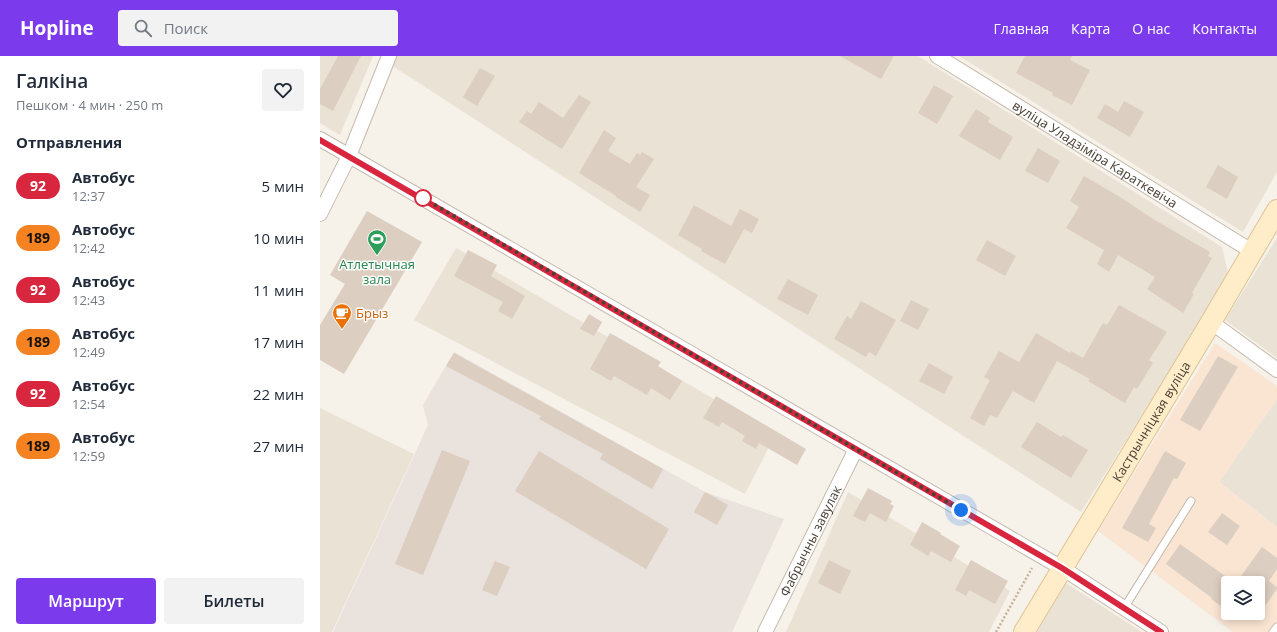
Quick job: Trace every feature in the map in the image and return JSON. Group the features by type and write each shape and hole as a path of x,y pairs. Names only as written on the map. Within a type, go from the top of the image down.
{"main road":[{"name":"Кастрычніцкая вуліца","path":"1024,632 1275,217"}],"street":[{"path":"320,214 349,156 389,56"},
{"name":"вуліца Уладзіміра Караткевіча","path":"937,56 1253,252"},
{"path":"320,140 430,202 1062,568 1161,632"},
{"path":"1211,322 1277,370"},
{"name":"Фабрычны завулак","path":"765,632 856,449"}],"lane":[{"path":"1124,608 1190,501"},
{"path":"1274,632 1277,627"}],"path":[{"path":"996,632 1039,555"}],"shaded area":[{"path":"320,56 373,56 340,135 320,123"},
{"path":"395,56 918,56 1222,247 1229,277 1081,512 391,65"},
{"path":"959,56 1277,56 1277,172 1243,232"},
{"path":"1277,238 1277,358 1225,320"},
{"path":"456,248 775,435 745,494 414,320"},
{"path":"1215,343 1277,386 1277,399 1219,482 1277,527 1277,632 1233,632 1098,531"},
{"path":"454,352 705,492 784,519 732,632 333,632 428,425 423,405"},
{"path":"1277,399 1277,527 1219,482"},
{"path":"320,408 414,454 332,632 320,632"},
{"path":"848,492 1010,591 989,632 786,632"},
{"path":"1066,583 1142,632 1037,632"}],"building":[{"path":"338,56 361,56 333,111 320,104 320,89"},
{"path":"840,56 894,56 881,79"},
{"path":"1025,56 1072,56 1070,60 1090,70 1072,105 1052,95 1053,93 1016,73"},
{"path":"480,68 495,76 477,106 463,97"},
{"path":"934,85 953,96 937,124 918,113"},
{"path":"579,95 591,102 562,149 519,122 527,111 531,114 539,102 563,118"},
{"path":"1124,101 1144,112 1130,137 1097,118 1105,104 1118,112"},
{"path":"976,109 990,118 988,122 1013,137 1000,160 959,136"},
{"path":"604,130 616,138 608,151 630,164 637,153 640,155 642,152 654,159 636,187 650,195 640,212 579,173"},
{"path":"1038,148 1060,161 1048,183 1025,171"},
{"path":"1218,165 1238,177 1227,199 1206,187"},
{"path":"1084,176 1210,252 1208,256 1212,258 1192,293 1194,294 1183,313 1147,289 1155,277 1118,255 1109,272 1097,264 1104,250 1066,228 1079,207 1070,201"},
{"path":"694,205 731,226 740,209 759,219 752,233 744,229 725,264 701,251 702,249 678,235"},
{"path":"367,211 422,242 344,374 320,360 320,325 345,284 330,275"},
{"path":"987,240 1016,256 1005,276 976,260"},
{"path":"468,250 497,265 491,276 525,296 512,319 498,311 503,302 454,276"},
{"path":"788,279 818,295 808,315 777,299"},
{"path":"911,300 929,309 918,330 900,321"},
{"path":"861,301 896,320 876,356 869,352 866,357 834,339 847,316 851,319"},
{"path":"1119,305 1167,332 1149,360 1153,363 1137,389 1134,387 1125,403 1088,381 1090,379 1057,361 1034,403 1013,391 997,418 990,415 984,426 970,418 990,380 984,377 999,351 1019,362 1036,333 1070,353 1071,351 1083,358 1103,323 1107,325"},
{"path":"589,314 602,322 594,336 580,329"},
{"path":"610,333 661,362 658,366 682,381 670,400 651,388 647,395 614,376 611,381 590,369"},
{"path":"454,353 663,469 652,489 600,459 603,454 539,419 541,416 446,366"},
{"path":"1218,356 1238,367 1200,431 1180,420"},
{"path":"929,363 953,377 944,394 919,381"},
{"path":"716,396 806,449 797,465 759,443 756,449 742,441 745,436 722,422 719,427 703,418"},
{"path":"1037,422 1061,437 1063,435 1088,450 1071,478 1021,447"},
{"path":"442,450 470,461 423,575 395,564"},
{"path":"539,451 669,529 646,569 515,491"},
{"path":"1165,451 1186,463 1177,479 1174,478 1149,524 1156,528 1148,542 1122,528"},
{"path":"868,488 892,501 890,504 894,506 886,522 870,513 865,522 853,516"},
{"path":"705,492 728,505 717,525 694,512"},
{"path":"1222,513 1240,526 1227,545 1208,532"},
{"path":"922,522 960,546 951,562 931,551 928,556 910,545"},
{"path":"1180,544 1225,576 1221,576 1221,606 1211,599 1212,598 1166,564"},
{"path":"1262,547 1277,558 1277,569 1269,581 1277,587 1277,589 1265,606 1265,576 1241,576"},
{"path":"829,560 851,571 840,594 818,583"},
{"path":"971,560 1008,581 995,604 969,590 966,596 955,590"},
{"path":"495,561 510,567 497,596 482,590"}],"bus line":[{"name":"92","path":"320,140 423,198 1062,568 1161,632"}],"place":[{"name":"Атлетычная зала","path":"377,256"},
{"name":"Брыз","path":"342,330"}],"route":[{"path":"423,198 961,510"}]}
